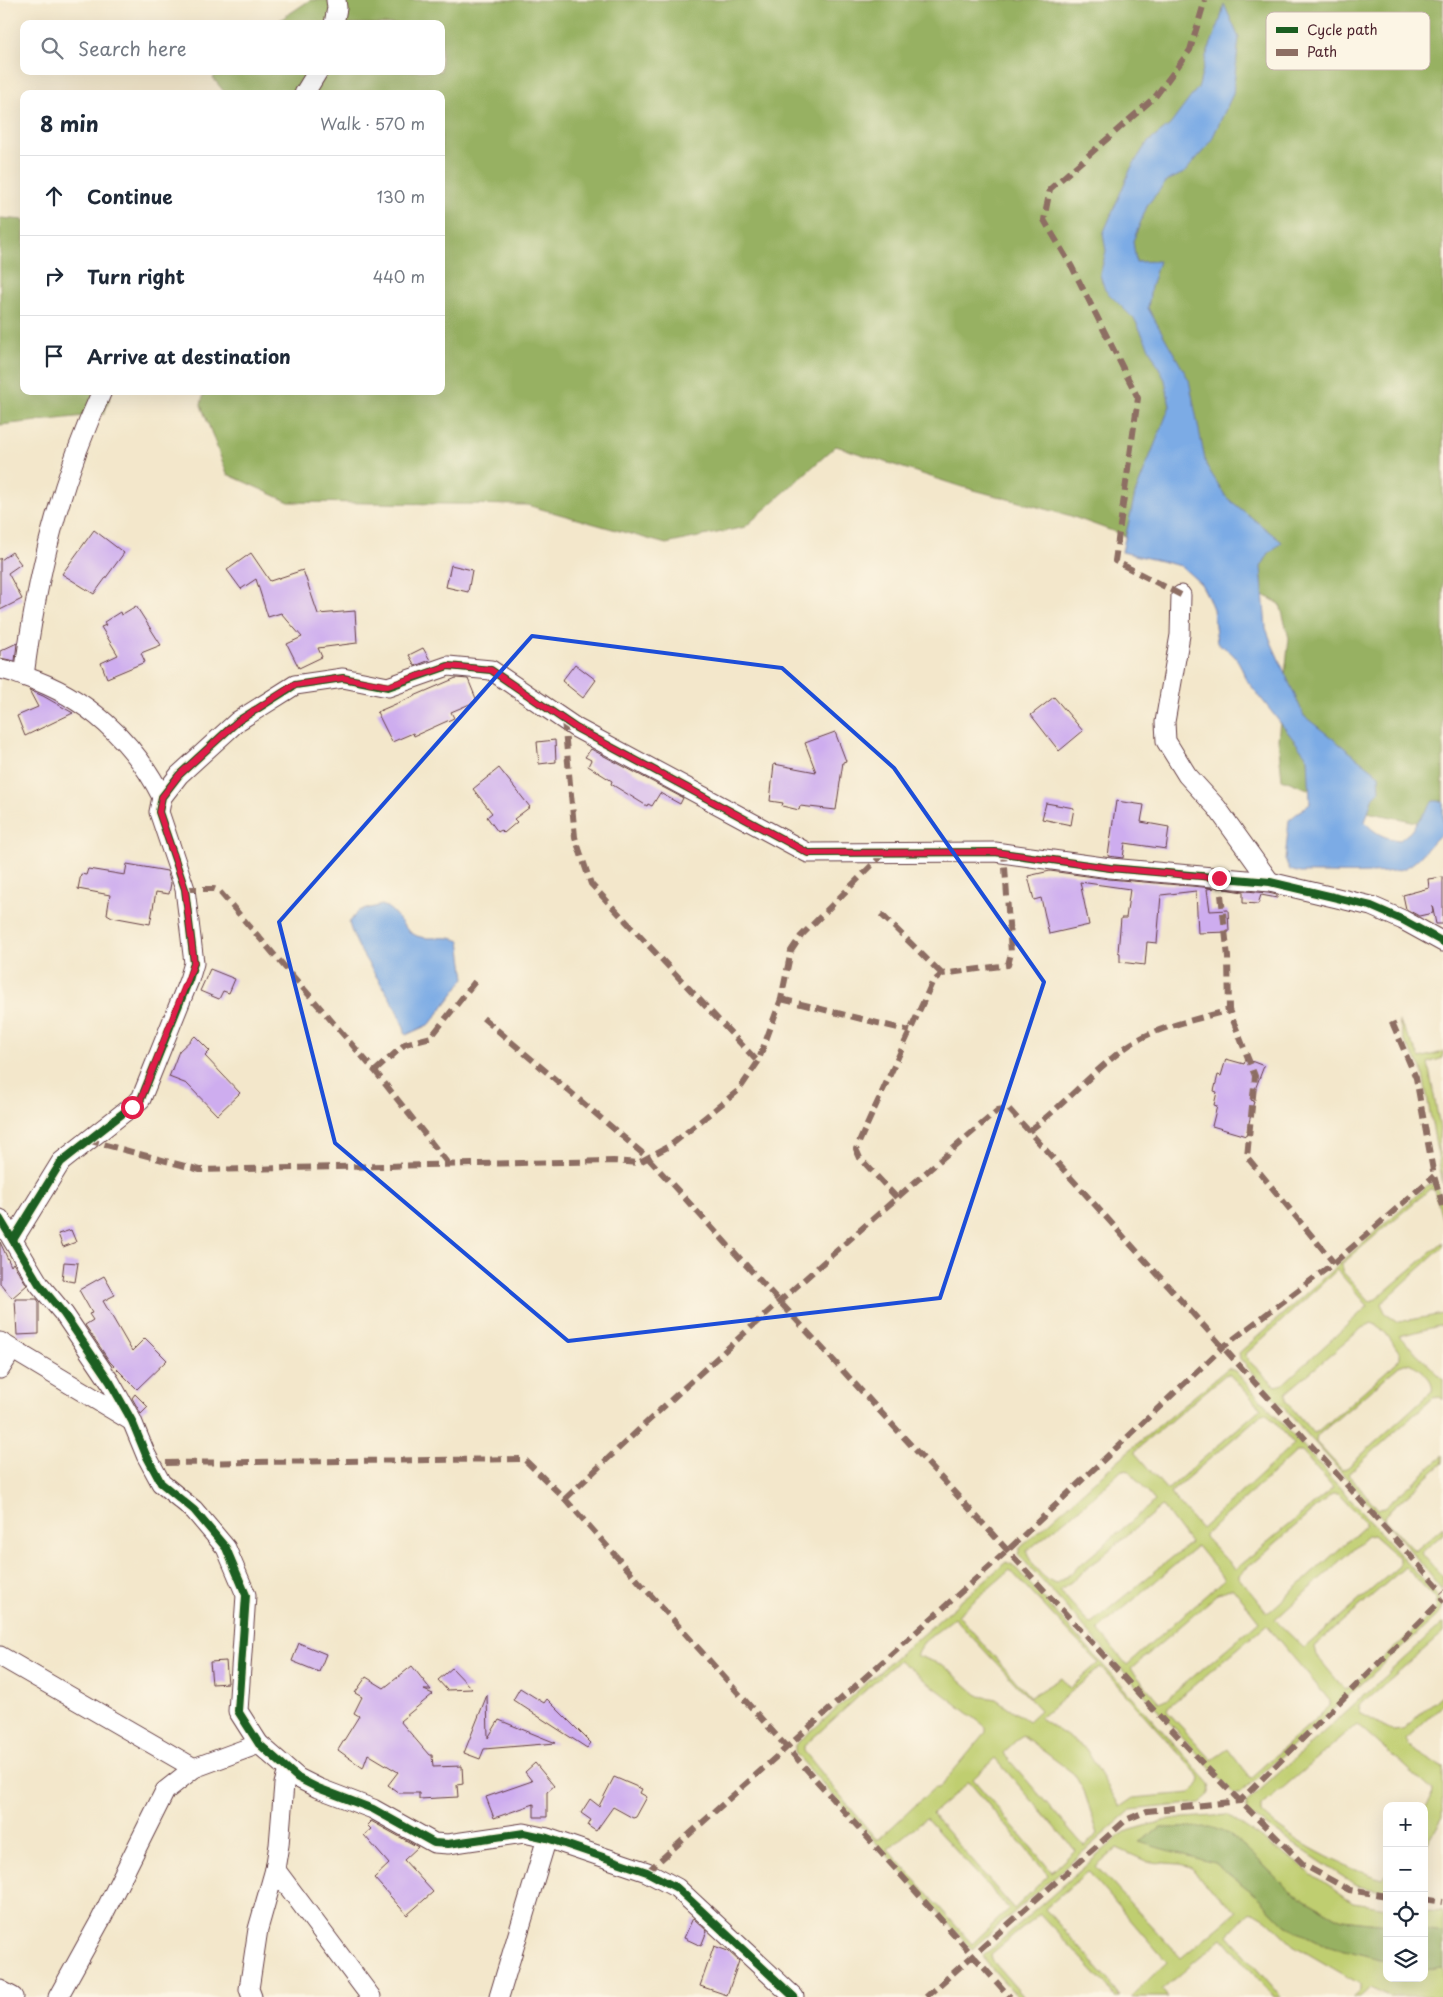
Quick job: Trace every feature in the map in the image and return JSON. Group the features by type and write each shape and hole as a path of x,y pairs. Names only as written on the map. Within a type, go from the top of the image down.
{"street":[{"path":"335,20 336,0"},
{"path":"306,90 316,75"},
{"path":"24,676 32,611 49,534 83,433 100,395"},
{"path":"1181,595 1180,635 1165,722 1166,741 1187,775 1217,808 1270,882"},
{"path":"13,1240 61,1162 141,1099 189,980 194,963 185,889 159,812 162,797 179,775 238,721 294,685 343,678 388,686 448,666 491,670 576,728 808,853 995,852 1110,868 1270,882 1371,906 1403,920 1443,942"},
{"path":"0,669 24,676 61,691 103,719 152,776 162,797"},
{"path":"0,1218 39,1284 64,1314 110,1382 132,1421 146,1455 161,1483 194,1510 226,1548 246,1595 238,1711 259,1744 298,1778 318,1788 373,1809 434,1842 448,1844 524,1832 646,1872 677,1888 794,1997"},
{"path":"0,1370 6,1346 132,1421"},
{"path":"0,1656 194,1768"},
{"path":"58,1997 100,1922 165,1791 194,1768 259,1744"},
{"path":"252,1997 249,1989 258,1929 275,1869 284,1784 288,1770"},
{"path":"499,1997 547,1838"},
{"path":"275,1869 371,1997"},
{"path":"0,1990 13,1997"}],"highlighted area":[{"path":"532,636 782,668 894,768 1044,982 940,1298 568,1341 335,1143 279,922"}],"green space":[{"path":"310,0 1443,0 1443,829 1432,825 1367,812 1282,779 1278,739 1289,638 1280,604 1212,567 1068,515 959,486 836,446 745,527 666,544 527,505 289,502 227,474 201,405 203,395 445,395 445,90 223,90 213,78 216,75 445,75 445,20 280,20"},
{"path":"0,218 20,220 20,395 111,395 104,414 0,425"},
{"path":"1399,1021 1420,1058 1443,1052 1443,1058 1428,1063 1440,1128 1438,1149 1443,1164 1443,1184 1422,1069 1404,1041"},
{"path":"1436,1184 1443,1204 1443,1222 1434,1190 1430,1189 1342,1264 1342,1271 1370,1301 1376,1299 1443,1242 1443,1247 1381,1304 1386,1314 1398,1322 1443,1314 1443,1325 1399,1336 1443,1379 1443,1400 1440,1397 1433,1398 1348,1474 1378,1509 1384,1508 1443,1456 1443,1463 1385,1515 1384,1519 1415,1551 1443,1527 1443,1534 1421,1553 1443,1577 1443,1591 1401,1539 1240,1359 1239,1353 1428,1185","holes":["1337,1270 1368,1306 1283,1384 1275,1386 1247,1359 1246,1354","1372,1323 1381,1328 1400,1353 1400,1359 1319,1431 1313,1433 1286,1401 1286,1393 1362,1328","1410,1362 1422,1371 1429,1378 1432,1391 1348,1467 1342,1470 1316,1442 1317,1436 1399,1366"]},
{"path":"1228,1368 1235,1371 1440,1601 1441,1609 1435,1618 1239,1794 1234,1794 1018,1554 1020,1548 1131,1449","holes":["1229,1374 1261,1408 1167,1490 1135,1453 1136,1450 1225,1375","1262,1414 1267,1414 1294,1444 1201,1529 1170,1493","1296,1452 1302,1452 1333,1488 1235,1569 1204,1536","1122,1470 1129,1471 1155,1501 1056,1584 1038,1571 1028,1556 1027,1551 1085,1504","1332,1494 1338,1494 1365,1522 1365,1526 1268,1613 1239,1578 1239,1575","1162,1506 1190,1543 1090,1624 1060,1591","1373,1535 1399,1558 1399,1566 1304,1648 1275,1620 1367,1536","1197,1546 1224,1579 1127,1665 1098,1630","1405,1567 1437,1600 1436,1610 1352,1687 1345,1690 1317,1656 1315,1648 1321,1640","1233,1588 1259,1621 1168,1698 1159,1702 1131,1669 1219,1593","1266,1625 1330,1701 1330,1706 1250,1778 1228,1749 1212,1760 1167,1711 1168,1707"]},
{"path":"1006,1562 1013,1565 1210,1784 1210,1793 1200,1803 1131,1810 972,1949 795,1753 795,1745","holes":["1010,1570 1098,1663 1070,1688 1061,1678 1030,1697 958,1615","954,1618 1040,1710 1028,1721 996,1699 979,1696 943,1665 916,1655 924,1642","899,1660 986,1727 986,1732 939,1788 934,1788 879,1839 876,1839 804,1751 804,1746","1101,1667 1197,1774 1200,1779 1198,1786 1191,1793 1133,1798 1120,1807 1086,1749 1040,1718","1022,1735 1074,1774 1084,1791 1098,1834 1084,1846 1003,1753","995,1758 1075,1850 1052,1872 973,1779","969,1782 1048,1875 1014,1909 932,1814","926,1818 1009,1909 972,1944 888,1849"]},
{"path":"1443,1623 1443,1633 1359,1706 1360,1713 1393,1731 1402,1730 1443,1694 1443,1704 1406,1739 1409,1746 1443,1767 1443,1817 1428,1842 1428,1803 1432,1791 1357,1724 1262,1806 1262,1813 1302,1843 1353,1869 1383,1879 1383,1891 1357,1886 1250,1815 1246,1810 1246,1803"},
{"path":"1228,1815 1353,1902 1383,1906 1383,1925 1342,1920 1289,1890 1245,1847 1228,1834 1160,1828 1140,1842 1214,1863 1256,1895 1285,1925 1323,1944 1383,1960 1383,1982 1428,1982 1428,1970 1443,1968 1443,1997 1390,1997 1370,1988 1360,1997 1352,1997 1360,1990 1360,1984 1293,1945 1266,1919 1254,1912 1249,1913 1228,1935 1282,1997 1274,1997 1223,1938 1162,1990 1168,1997 1130,1997 1167,1962 1088,1871 1045,1909 1109,1980 1119,1997 1114,1997 1107,1985 1040,1914 991,1954 992,1960 1024,1997 1018,1997 986,1962 983,1956 1124,1832 1170,1819","holes":["1117,1848 1148,1862 1180,1864 1191,1867 1204,1883 1237,1911 1181,1958 1096,1866"]},
{"path":"1211,1827 1228,1834 1245,1847 1289,1890 1342,1920 1383,1925 1383,1960 1323,1944 1285,1925 1256,1895 1214,1863 1139,1842 1160,1828"},
{"path":"1428,1911 1443,1912 1443,1933 1428,1931"},
{"path":"1428,1931 1443,1933 1443,1968 1428,1970"}],"water":[{"path":"1224,4 1239,38 1233,94 1210,143 1184,173 1167,181 1148,204 1133,241 1136,262 1159,261 1151,287 1148,308 1189,380 1206,465 1226,497 1282,542 1269,553 1261,567 1266,628 1304,716 1379,775 1380,791 1372,799 1365,822 1376,832 1385,837 1400,840 1410,832 1433,801 1443,801 1443,833 1412,864 1398,870 1355,873 1300,873 1290,870 1285,860 1289,820 1310,803 1308,758 1245,678 1241,666 1235,657 1217,643 1213,609 1201,584 1181,566 1122,552 1135,494 1170,406 1165,380 1135,320 1105,290 1100,275 1106,251 1103,234 1131,168 1147,143 1170,125 1199,86 1206,56 1220,21"},
{"path":"382,905 392,911 407,929 417,936 449,938 460,941 465,978 430,1024 406,1035 394,1005 361,951 349,923 358,911"}],"building":[{"path":"94,530 124,553 94,594 62,574"},
{"path":"12,552 21,564 8,573 22,599 0,610 0,558 1,560"},
{"path":"251,553 270,581 303,570 318,614 355,611 357,643 318,648 322,657 299,668 287,644 302,637 281,613 268,617 256,579 241,589 227,570"},
{"path":"451,565 472,570 468,592 446,587"},
{"path":"136,606 161,645 141,653 145,662 107,678 101,663 118,655 101,627 106,625 104,622 120,612 121,615"},
{"path":"17,643 15,661 0,658 0,651"},
{"path":"423,648 430,660 415,666 409,655"},
{"path":"575,664 596,680 583,698 562,681"},
{"path":"456,678 468,679 477,701 451,712 454,718 414,736 413,733 392,742 377,712"},
{"path":"29,690 73,713 25,736 17,716 38,707"},
{"path":"1054,697 1083,731 1059,751 1031,715"},
{"path":"835,732 846,761 843,762 836,810 800,806 799,810 782,806 783,803 770,801 774,764 816,772 805,743"},
{"path":"555,740 556,762 539,764 537,742"},
{"path":"591,749 683,798 680,804 660,793 652,806 648,804 647,806 611,784 612,781 588,766 591,760 585,757"},
{"path":"499,768 530,807 514,819 517,822 504,833 501,830 498,832 487,817 492,813 473,789"},
{"path":"1116,801 1144,805 1141,822 1169,827 1166,849 1125,843 1123,858 1108,856"},
{"path":"1046,803 1074,808 1071,825 1042,819"},
{"path":"127,864 167,871 171,883 169,894 156,892 150,924 112,917 107,914 110,895 78,889 81,874 86,875 88,869 125,875"},
{"path":"1050,871 1109,879 1214,888 1207,889 1210,911 1228,910 1229,932 1198,933 1196,891 1161,895 1157,943 1147,942 1145,965 1120,962 1120,953 1118,952 1121,918 1126,918 1130,889 1080,882 1089,925 1049,934 1041,898 1034,900 1028,876"},
{"path":"1443,877 1443,924 1436,924 1432,905 1433,913 1419,916 1406,909 1403,895 1429,888 1428,879"},
{"path":"1224,889 1268,893 1277,895 1277,898 1261,895 1258,904 1243,903 1243,892"},
{"path":"210,969 235,979 229,993 223,991 219,999 200,991"},
{"path":"195,1036 210,1051 205,1056 240,1093 217,1115 187,1084 169,1077 179,1051"},
{"path":"1226,1059 1244,1064 1246,1059 1264,1066 1251,1100 1254,1101 1246,1136 1212,1126 1217,1106 1214,1105 1217,1092 1214,1091 1218,1075 1221,1076"},
{"path":"71,1230 76,1242 63,1247 58,1234"},
{"path":"0,1242 11,1266 13,1263 27,1285 12,1298 0,1283"},
{"path":"64,1262 78,1263 75,1282 62,1280"},
{"path":"104,1276 115,1295 103,1301 132,1351 145,1338 167,1360 137,1389 110,1362 85,1325 93,1320 89,1314 92,1313 79,1290"},
{"path":"15,1299 37,1299 39,1302 39,1334 17,1335"},
{"path":"135,1394 148,1407 141,1414 132,1398"},
{"path":"299,1643 326,1654 319,1672 292,1661"},
{"path":"226,1661 228,1683 212,1684 210,1662"},
{"path":"412,1666 431,1690 424,1690 433,1694 400,1721 429,1755 432,1755 433,1767 462,1766 463,1784 457,1785 458,1797 419,1799 419,1793 399,1793 388,1785 398,1772 368,1754 363,1768 338,1750 359,1716 354,1713 362,1697 355,1693 366,1677 384,1688"},
{"path":"452,1668 472,1689 447,1690 438,1680"},
{"path":"520,1688 544,1703 547,1699 591,1743 587,1748 513,1700"},
{"path":"487,1695 488,1738 499,1720 556,1743 484,1749 480,1759 464,1753"},
{"path":"535,1763 554,1786 547,1792 547,1817 534,1817 534,1804 494,1818 486,1797 532,1781 525,1772"},
{"path":"614,1777 642,1789 640,1793 647,1797 636,1817 633,1818 613,1807 596,1831 588,1826 591,1820 581,1813 590,1799 599,1806"},
{"path":"371,1821 418,1847 404,1860 433,1892 407,1915 374,1878 389,1864 364,1835 371,1829 367,1825"},
{"path":"693,1918 707,1931 701,1946 684,1938"},
{"path":"714,1946 728,1951 739,1961 727,1995 700,1986"}],"marked path":[{"path":"1181,595 1115,561 1138,398 1072,267 1044,220 1050,189 1155,97 1190,50 1205,0"},
{"path":"564,720 575,837 591,884 758,1062"},
{"path":"87,1140 200,1170 613,1161 638,1163 671,1145 739,1090 758,1062 781,999 791,951 801,936 885,852"},
{"path":"897,1198 860,1158 856,1149 932,983 942,974 1008,965 1011,953 1004,853"},
{"path":"1219,877 1228,957 1229,1010 1255,1076 1247,1157 1334,1263"},
{"path":"185,889 214,889 219,891 375,1071 449,1165"},
{"path":"881,914 942,974"},
{"path":"375,1071 405,1044 431,1037 477,979"},
{"path":"781,999 910,1031"},
{"path":"1029,1131 1054,1111 1100,1068 1136,1041 1162,1029 1229,1010"},
{"path":"483,1018 648,1158 1206,1767 1304,1865 1349,1890 1383,1895"},
{"path":"1392,1022 1416,1078 1434,1176 1443,1206"},
{"path":"565,1499 671,1400 834,1254 998,1110 1008,1108 1443,1592"},
{"path":"647,1872 1008,1550 1223,1347 1334,1263 1434,1176"},
{"path":"166,1463 524,1459 565,1499 1010,1997"},
{"path":"926,1997 1126,1820 1147,1811 1240,1801 1443,1599"},
{"path":"1428,1900 1443,1902"}],"cycle path":[{"path":"13,1240 61,1162 141,1099 189,980 194,963 185,889 159,812 162,797 179,775 238,721 295,685 343,678 388,687 448,666 491,670 576,728 808,853 995,852 1110,868 1270,882 1371,906 1403,920 1443,942"},
{"path":"0,1219 39,1284 64,1314 110,1382 132,1421 146,1455 161,1483 194,1510 226,1548 246,1595 238,1711 259,1744 298,1778 318,1788 373,1809 434,1843 448,1844 524,1833 547,1838 647,1872 677,1888 794,1997"}],"route":[{"path":"132,1107 141,1099 189,980 194,963 185,889 159,812 162,797 179,775 238,721 294,685 343,678 388,686 448,666 491,670 576,728 808,853 995,852 1110,868 1219,878"}]}
